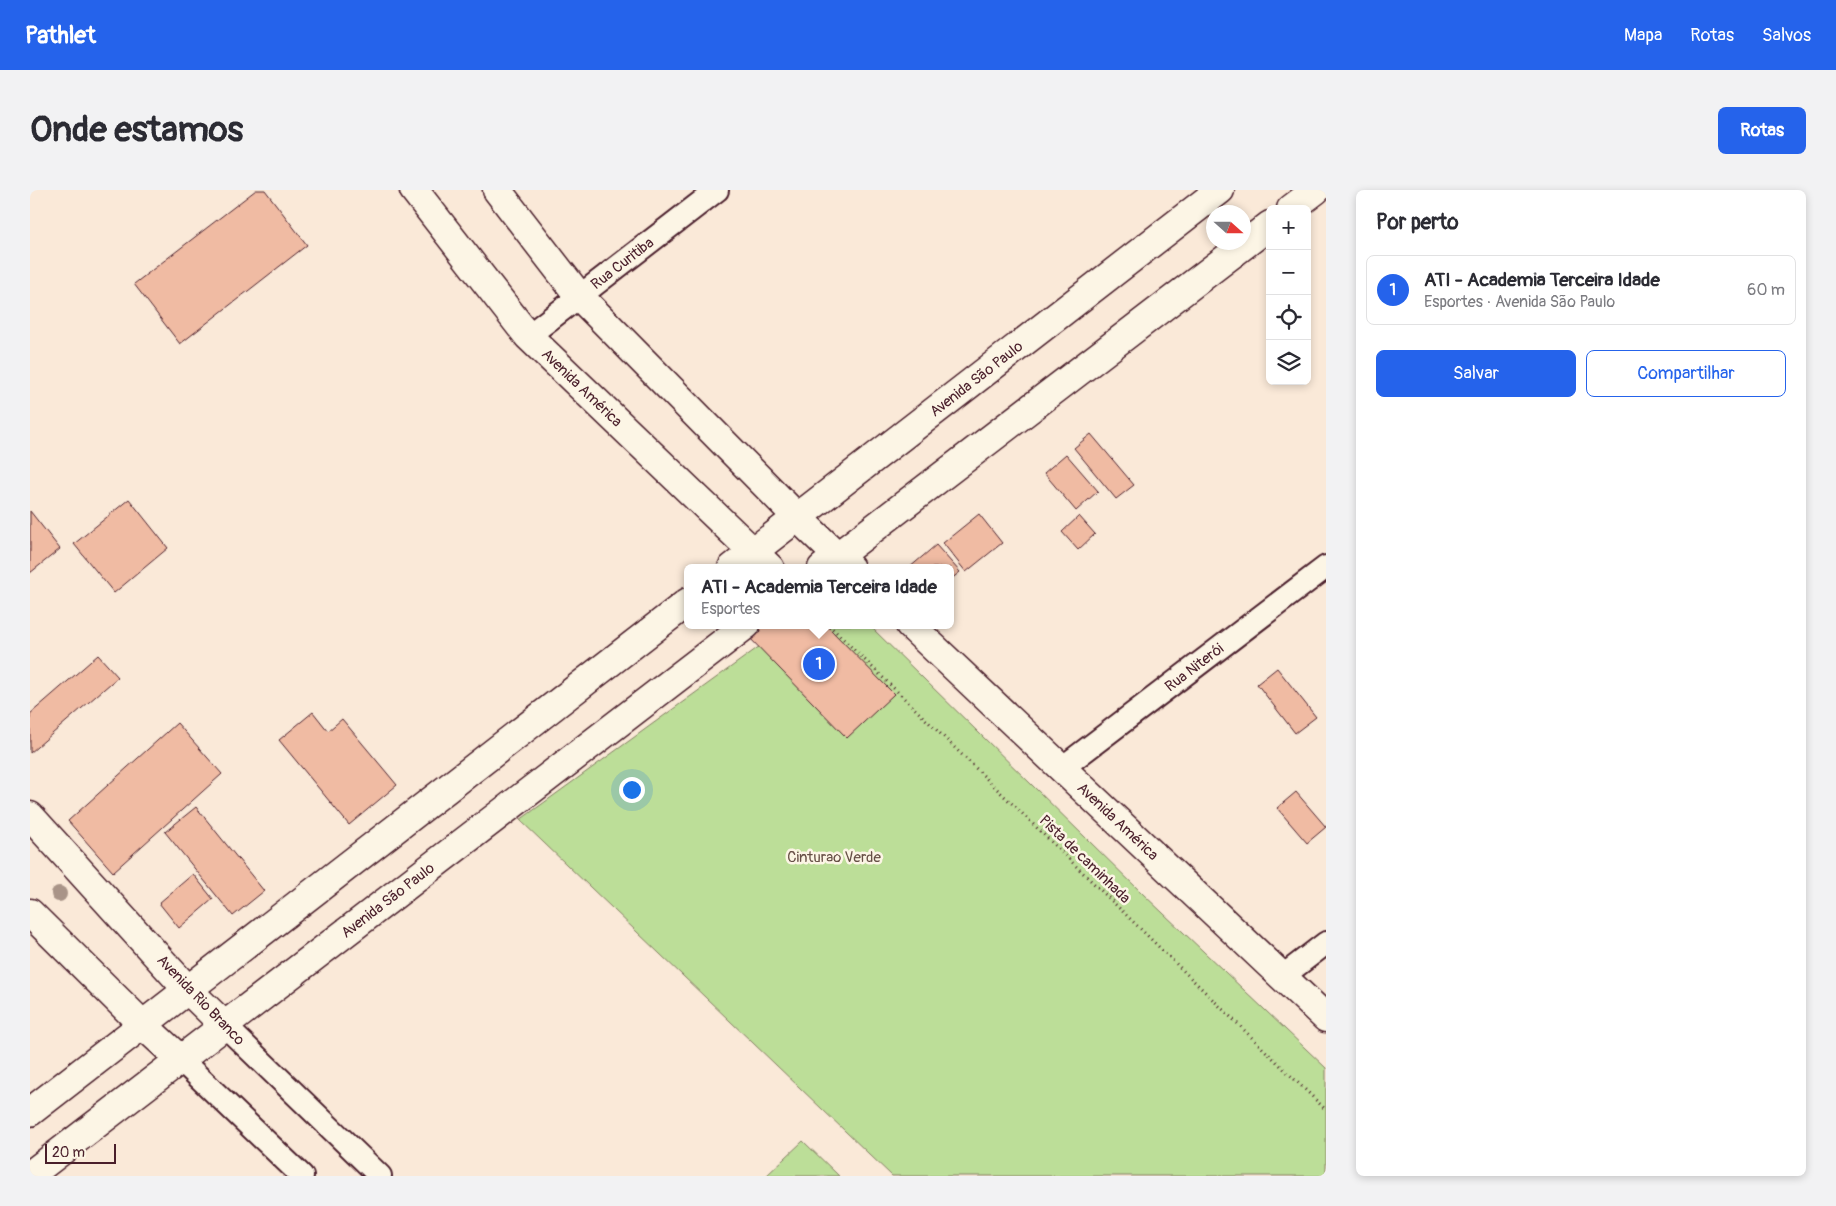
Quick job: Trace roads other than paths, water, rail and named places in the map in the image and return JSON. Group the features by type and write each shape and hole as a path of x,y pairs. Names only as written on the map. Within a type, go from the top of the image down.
{"main road":[{"name":"Avenida América","path":"414,190 528,336 762,560"},
{"path":"497,190 579,296 797,517 836,564 1266,228"},
{"name":"Avenida São Paulo","path":"747,564 762,560 797,517 1220,190"},
{"path":"1296,205 1316,190"},
{"path":"30,1112 684,605"},
{"name":"Avenida São Paulo","path":"30,1175 741,629"},
{"name":"Avenida América","path":"914,629 1326,1018"},
{"name":"Avenida Rio Branco","path":"30,816 188,990 224,1025"},
{"path":"30,913 181,1060"}],"street":[{"name":"Rua Curitiba","path":"528,336 717,190"},
{"name":"Rua Niterói","path":"1062,768 1326,567"},
{"path":"1283,976 1326,943"},
{"name":"Avenida Rio Branco","path":"224,1025 380,1176"},
{"path":"181,1060 302,1176"}],"place":[{"name":"ATI - Academia Terceira Idade","path":"819,664"}],"park label":[{"name":"Cinturao Verde","path":"834,857"}]}
